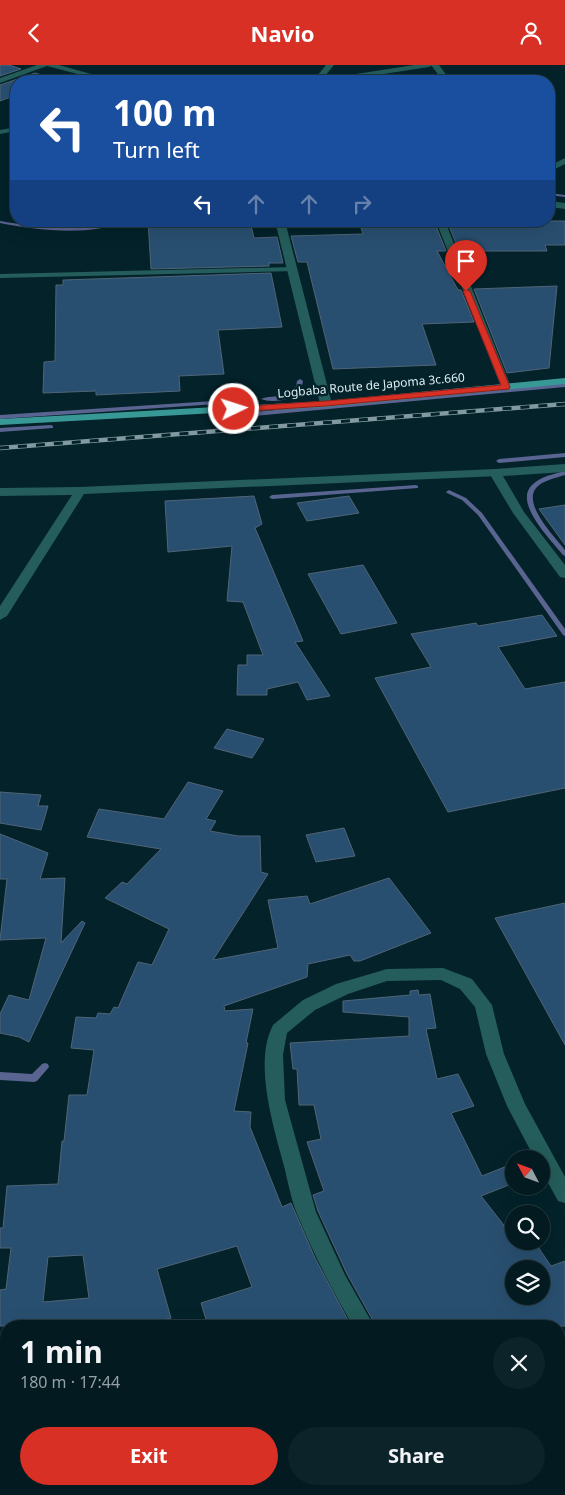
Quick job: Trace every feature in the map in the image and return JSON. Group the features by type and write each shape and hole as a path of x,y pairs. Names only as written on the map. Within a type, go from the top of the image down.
{"main road":[{"name":"Logbaba Route de Japoma 3c.660","path":"0,422 326,404 565,381"}],"street":[{"path":"16,75 44,65"},
{"path":"50,65 87,75"},
{"path":"322,75 330,65"},
{"path":"363,75 429,65"},
{"path":"434,65 442,75"},
{"path":"75,72 88,67"},
{"path":"282,227 326,404"},
{"path":"442,227 506,387"},
{"path":"0,492 80,491 495,473 565,468"},
{"path":"495,473 520,513 565,574"},
{"path":"0,616 80,491"},
{"path":"361,1320 338,1281 306,1212 276,1100 274,1055 279,1030 309,1005 342,989 387,975 443,974 466,984 483,1005 494,1054 516,1107 565,1195"}],"lane":[{"path":"0,277 292,269"}],"building":[{"path":"0,65 9,65 21,69 0,76"},
{"path":"10,82 10,97 0,101 0,85"},
{"path":"555,221 565,221 565,245 545,245 547,251 459,251 449,227 555,227"},
{"path":"148,227 251,227 254,238 277,237 283,263 269,263 269,266 151,269"},
{"path":"361,227 436,227 446,251 437,251 458,290 461,290 474,322 422,324 436,365 333,369 307,262 298,262 291,236 363,234"},
{"path":"271,273 282,327 218,330 224,374 179,376 180,391 96,395 96,391 43,393 44,362 55,361 56,285 63,285 63,280"},
{"path":"557,286 549,368 507,373 474,289"},
{"path":"254,496 262,524 255,528 303,641 295,642 330,696 307,700 298,682 267,689 267,695 237,695 238,665 247,665 247,655 263,655 243,602 227,601 232,546 168,552 165,501"},
{"path":"349,496 359,513 307,521 297,503"},
{"path":"565,505 565,545 539,509"},
{"path":"363,565 397,623 341,634 308,574"},
{"path":"542,615 557,636 498,647 525,689 565,682 565,788 448,812 375,678 431,667 411,634 476,623 478,626"},
{"path":"227,729 264,739 252,758 214,748"},
{"path":"188,782 223,791 206,819 216,821 210,831 238,836 260,836 261,872 268,874 213,960 278,948 268,900 307,896 310,904 389,878 431,933 360,961 354,961 350,955 308,964 307,977 224,1006 225,1011 253,1009 234,1111 251,1112 250,1127 282,1207 291,1203 315,1258 348,1320 206,1320 201,1303 252,1287 237,1246 157,1269 171,1318 164,1320 0,1320 0,1290 6,1289 11,1248 0,1248 0,1228 3,1228 7,1186 58,1184 69,1095 87,1095 94,1050 71,1048 76,1017 96,1018 98,1013 110,1014 114,1007 118,1008 138,962 152,965 169,929 105,898 122,882 127,884 161,849 87,837 99,809 164,819","holes":["83,1255 89,1298 43,1302 48,1257"]},
{"path":"0,792 41,795 38,806 48,806 41,830 0,823"},
{"path":"344,828 355,856 316,862 306,835"},
{"path":"0,834 48,853 40,879 65,878 61,943 82,921 85,923 29,1042 19,1037 0,1033 0,1014 9,995 29,1000 46,938 0,940 7,879 0,879"},
{"path":"565,903 565,1045 495,918"},
{"path":"418,990 419,995 430,994 436,1028 426,1029 437,1079 458,1074 474,1106 451,1113 482,1176 505,1167 505,1187 481,1196 505,1227 505,1250 540,1250 547,1260 505,1260 505,1305 550,1305 550,1265 551,1266 565,1261 565,1320 373,1320 347,1274 318,1211 313,1195 324,1191 307,1142 321,1139 314,1105 299,1105 297,1069 293,1069 290,1043 409,1036 409,1017 343,1012 343,1001 410,995 410,991"}],"waterway":[{"path":"555,195 565,196"},
{"path":"0,222 10,224"},
{"path":"28,227 62,229 100,227"},
{"path":"264,399 292,395 297,392 300,381"},
{"path":"221,417 565,385"},
{"path":"0,417 229,402"},
{"path":"0,430 51,427"},
{"path":"499,461 565,455"},
{"path":"565,473 545,479 533,487 529,496 531,506 537,517 565,554"},
{"path":"272,497 416,487"},
{"path":"449,492 464,499 480,514 565,634"},
{"path":"0,1076 34,1078 45,1067"}],"railway":[{"path":"0,448 565,404"}],"route":[{"path":"234,409 326,404 506,387 466,291"}]}
